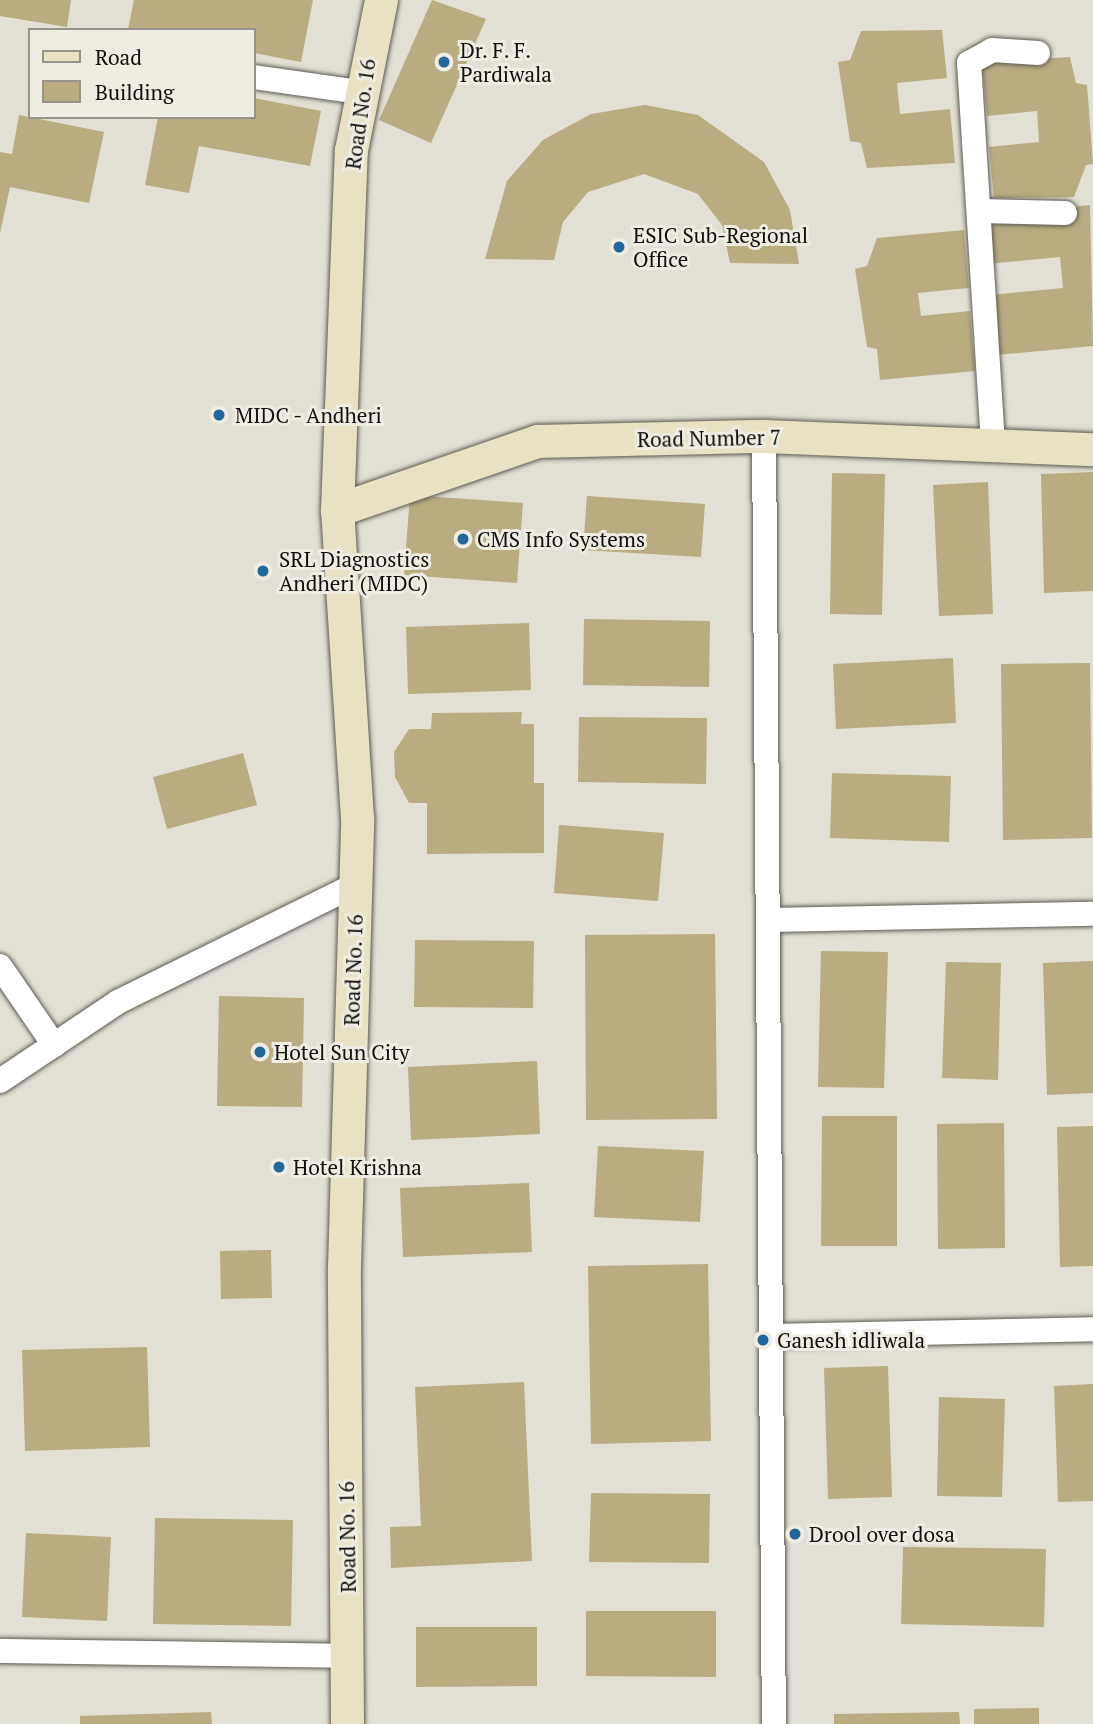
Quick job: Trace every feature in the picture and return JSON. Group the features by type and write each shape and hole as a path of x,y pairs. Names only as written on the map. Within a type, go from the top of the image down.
{"street":[{"name":"Road No. 16","path":"347,1724 344,1267 357,818 337,510 343,427 347,229 359,92 381,0"},
{"path":"993,444 970,63 992,50 1038,53"},
{"path":"256,77 359,92"},
{"path":"979,211 1065,214"},
{"path":"764,436 774,1724"},
{"name":"Road Number 7","path":"337,510 537,441 764,436 1093,449"},
{"path":"0,1081 118,1002 355,885"},
{"path":"769,920 1093,914"},
{"path":"0,966 54,1045"},
{"path":"771,1335 1093,1329"},
{"path":"0,1651 348,1656"}],"building":[{"path":"0,0 71,0 67,27 0,16"},
{"path":"134,0 313,0 301,62 256,53 256,28 128,28"},
{"path":"432,0 486,19 431,143 379,120"},
{"path":"942,30 947,78 897,83 900,114 950,109 955,163 867,168 861,143 850,141 838,62 850,60 861,31"},
{"path":"1070,57 1076,83 1087,85 1093,164 1086,165 1074,197 994,198 989,147 1039,142 1037,111 987,116 982,62"},
{"path":"256,98 321,111 310,166 199,146 189,193 145,185 158,119 256,119"},
{"path":"645,105 698,115 764,162 790,210 799,264 730,263 722,225 698,194 644,174 588,192 563,222 554,260 485,259 507,181 543,140 591,114"},
{"path":"19,115 28,119 104,132 89,203 10,187 0,233 0,152 12,154"},
{"path":"1090,205 1093,346 996,355 990,295 1063,288 1060,257 987,264 983,216"},
{"path":"964,230 969,288 918,293 921,316 970,311 975,371 880,380 877,349 867,347 855,269 867,266 877,238"},
{"path":"1093,472 1093,591 1044,593 1041,474"},
{"path":"832,473 885,474 882,615 830,614"},
{"path":"988,482 993,614 939,616 933,485"},
{"name":"CMS Info Systems","path":"410,495 523,503 517,583 404,575"},
{"path":"587,496 705,504 701,557 583,550"},
{"path":"584,619 710,621 709,687 583,685"},
{"path":"529,623 531,690 408,694 406,627"},
{"path":"953,658 956,723 836,729 833,664"},
{"path":"1090,663 1092,838 1003,840 1001,664"},
{"path":"522,712 521,724 534,724 534,783 544,783 544,853 427,854 427,803 409,803 395,777 394,752 409,729 431,729 432,713"},
{"path":"579,717 707,718 706,784 578,782"},
{"path":"243,753 257,805 167,829 153,777"},
{"path":"832,773 951,776 949,842 830,838"},
{"path":"559,825 664,833 658,901 554,893"},
{"path":"715,934 717,1119 586,1120 585,935"},
{"path":"415,940 534,941 533,1008 414,1007"},
{"path":"821,951 888,952 884,1088 818,1087"},
{"path":"1093,961 1093,1093 1047,1095 1043,963"},
{"path":"946,962 1001,963 998,1080 942,1078"},
{"name":"Hotel Sun City","path":"219,996 304,998 302,1107 217,1106"},
{"path":"537,1061 540,1134 411,1140 408,1067"},
{"path":"822,1116 897,1116 897,1246 821,1246"},
{"path":"1004,1123 1005,1248 938,1249 937,1124"},
{"path":"1093,1126 1093,1266 1060,1267 1057,1127"},
{"path":"598,1146 704,1151 700,1222 594,1217"},
{"path":"529,1183 532,1252 403,1257 400,1188"},
{"path":"271,1250 272,1298 221,1299 220,1251"},
{"path":"708,1264 711,1441 591,1444 588,1266"},
{"path":"147,1347 150,1447 25,1451 22,1350"},
{"path":"888,1366 892,1497 828,1499 824,1368"},
{"path":"524,1382 532,1561 391,1568 390,1527 421,1526 415,1387"},
{"path":"1093,1384 1093,1501 1058,1502 1054,1386"},
{"path":"939,1397 1005,1399 1002,1497 937,1496"},
{"path":"591,1493 710,1494 709,1563 589,1562"},
{"path":"155,1518 293,1520 291,1626 153,1624"},
{"path":"26,1533 111,1537 107,1621 22,1617"},
{"path":"903,1547 1046,1549 1044,1627 901,1624"},
{"path":"586,1611 716,1611 716,1677 586,1676"},
{"path":"416,1627 537,1627 537,1686 416,1687"},
{"path":"1039,1708 1039,1724 974,1724 974,1709"},
{"path":"211,1712 212,1724 80,1724 80,1716"},
{"path":"959,1712 960,1724 834,1724 834,1714"}],"place":[{"name":"Dr. F. F. Pardiwala","path":"444,62"},
{"name":"ESIC Sub-Regional Office","path":"619,247"},
{"name":"MIDC - Andheri","path":"219,415"},
{"name":"CMS Info Systems","path":"463,539"},
{"name":"SRL Diagnostics Andheri (MIDC)","path":"263,571"},
{"name":"Hotel Sun City","path":"260,1052"},
{"name":"Hotel Krishna","path":"279,1167"},
{"name":"Ganesh idliwala","path":"763,1340"},
{"name":"Drool over dosa","path":"795,1534"}]}
